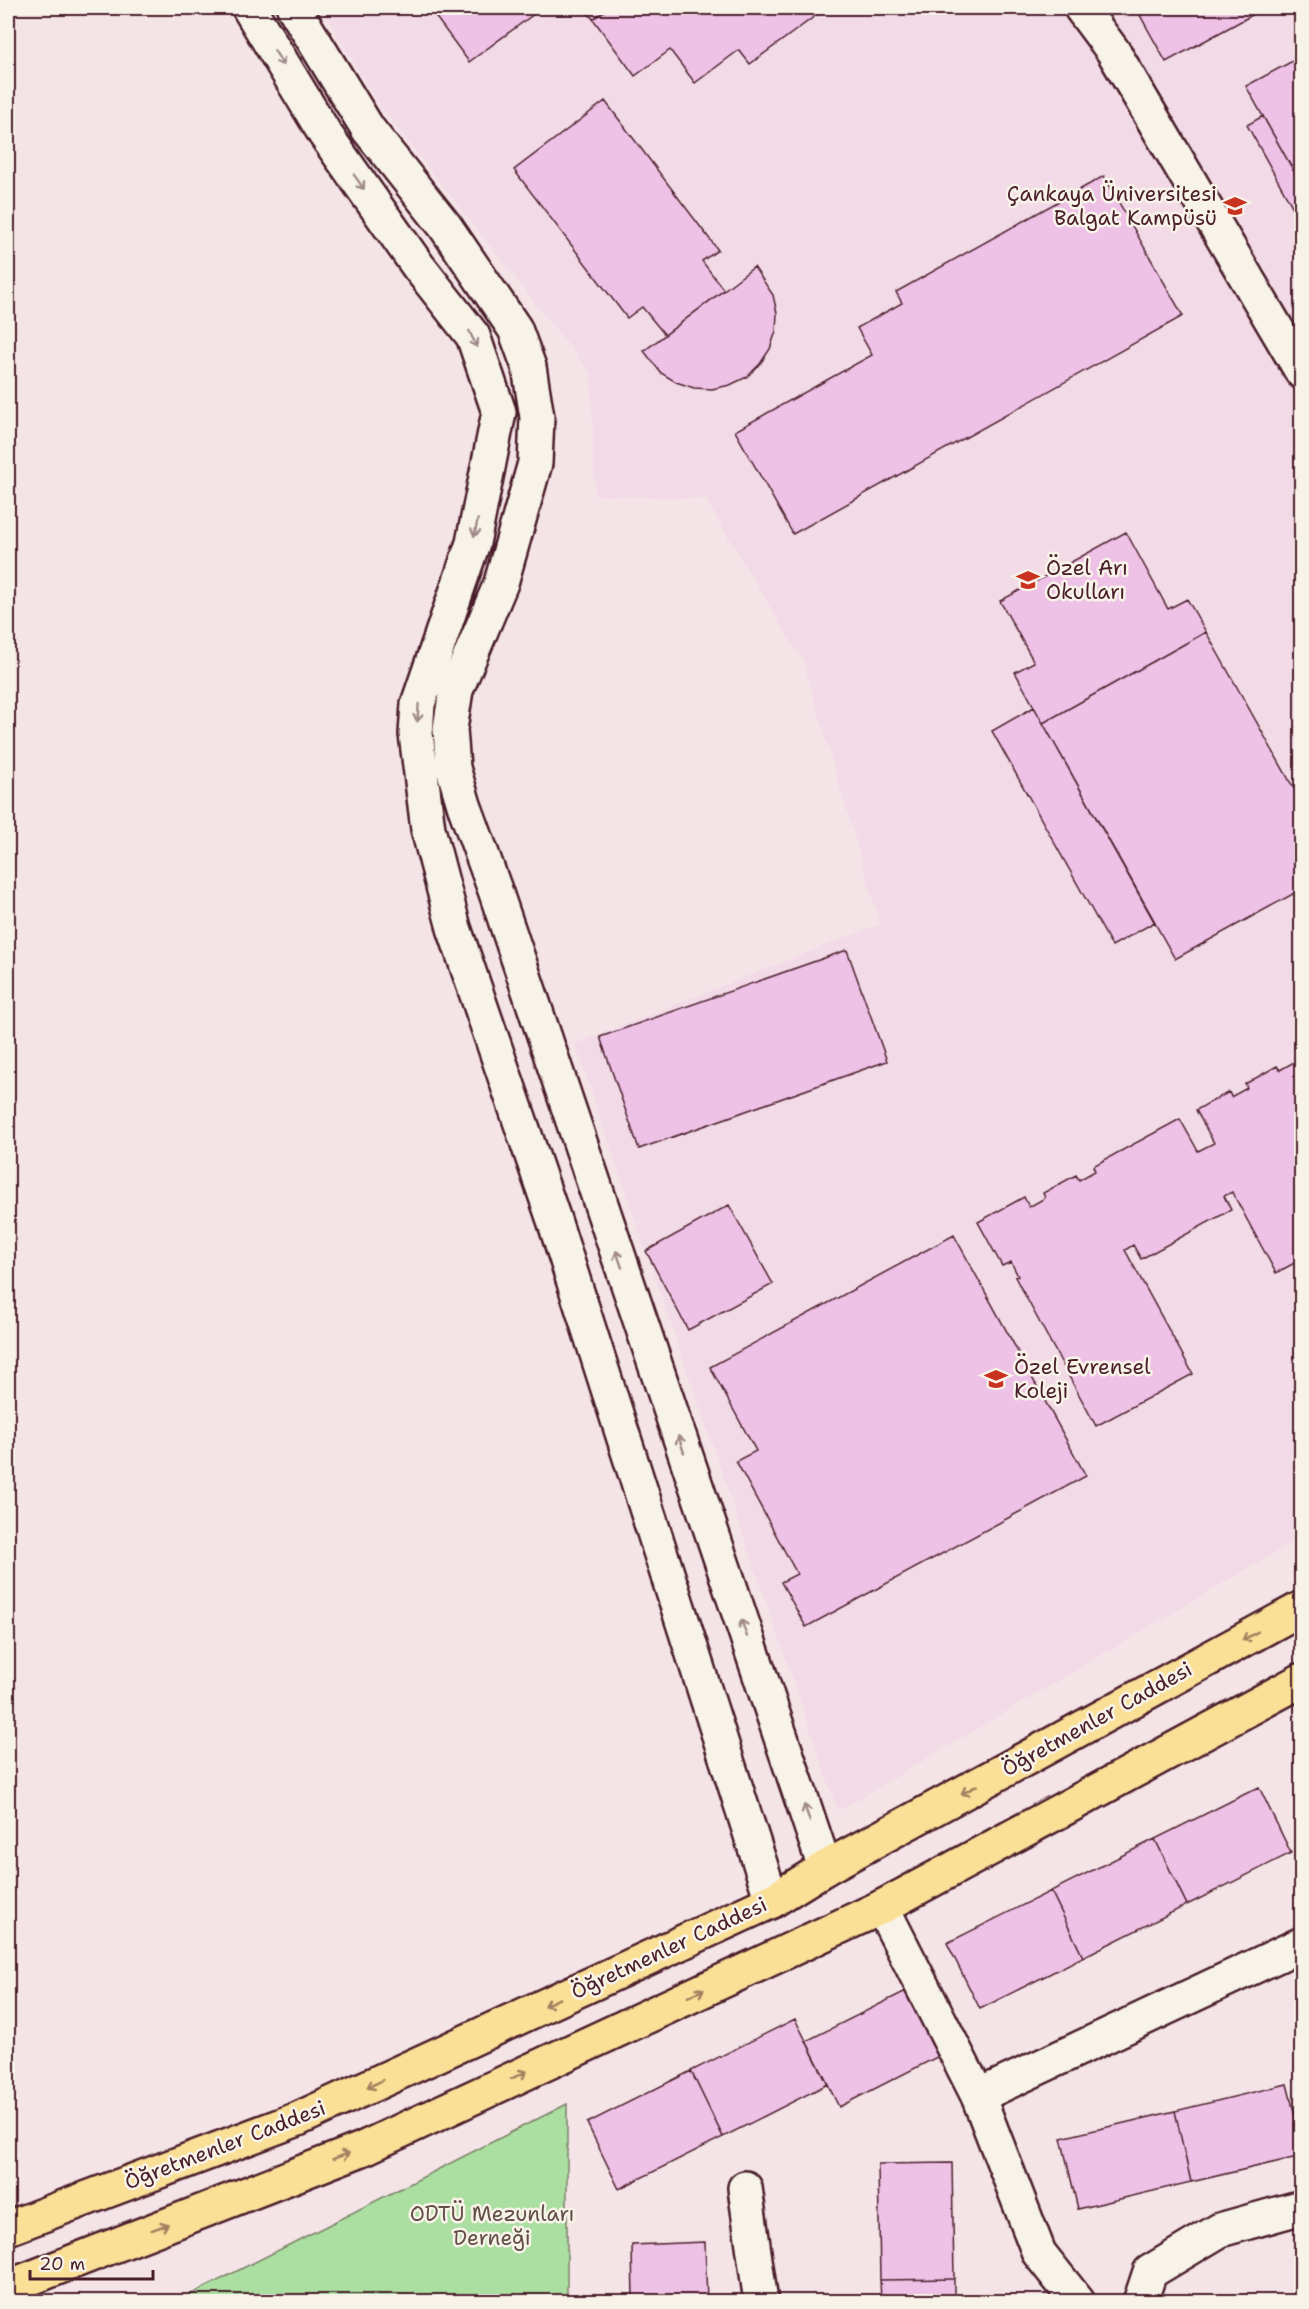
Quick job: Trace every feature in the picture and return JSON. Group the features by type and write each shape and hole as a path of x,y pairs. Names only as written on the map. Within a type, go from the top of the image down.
{"main road":[{"name":"Öğretmenler Caddesi","path":"8,2228 298,2120 772,1901 825,1868 1302,1608"},
{"path":"8,2287 362,2149 882,1906 1302,1680"}],"street":[{"path":"249,8 325,134 418,266 473,336 499,412 473,543 418,704 417,734 428,829 454,928 554,1220 772,1901"},
{"path":"294,8 368,129 445,226 515,329 529,367 537,417 535,463 501,583 456,690 450,729 453,768 825,1868"},
{"path":"1081,8 1113,51 1302,372"},
{"path":"882,1906 978,2096 1039,2253 1078,2301"},
{"path":"978,2096 1302,1944"},
{"path":"745,2188 761,2301"},
{"path":"1140,2301 1150,2272 1220,2230 1302,2207"}],"shaded area":[{"path":"321,8 1301,8 1301,1537 838,1811 575,1044 880,924 803,661 705,499 595,495 591,374 379,105"}],"green space":[{"name":"ODTÜ Mezunları Derneği","path":"567,2104 567,2301 178,2301"}],"building":[{"path":"429,8 542,8 469,62"},
{"path":"584,8 609,8 593,19"},
{"path":"609,8 826,8 750,64 739,50 695,83 670,50 635,76 593,19"},
{"path":"1136,8 1265,8 1166,62"},
{"path":"1302,56 1302,186 1246,86"},
{"path":"605,101 718,250 702,261 724,290 665,335 642,307 627,318 514,170"},
{"path":"1263,116 1302,186 1302,224 1247,125"},
{"path":"1104,176 1183,316 793,534 735,431 872,355 857,328 902,303 896,292"},
{"path":"754,267 773,295 777,313 776,331 770,349 760,364 747,377 730,385 712,389 694,388 676,382 661,373 644,351"},
{"path":"1126,532 1168,609 1187,599 1206,632 1043,723 1015,672 1034,662 1000,601"},
{"path":"1206,632 1302,803 1302,857 1293,862 1302,878 1302,889 1175,959 1043,723"},
{"path":"1034,707 1155,922 1112,946 992,731"},
{"path":"847,950 887,1061 639,1149 600,1037"},
{"path":"1302,1053 1302,1259 1276,1273 1232,1192 1224,1196 1231,1210 1141,1259 1133,1245 1125,1250 1193,1374 1096,1426 1015,1277 1018,1276 1011,1262 1002,1266 978,1222 1024,1197 1029,1207 1045,1198 1043,1193 1076,1175 1079,1180 1095,1171 1093,1166 1180,1119 1198,1151 1214,1143 1196,1110 1229,1092 1231,1097 1247,1088 1245,1084 1277,1066 1280,1070 1296,1061 1294,1057"},
{"path":"729,1205 773,1284 688,1330 646,1251"},
{"path":"954,1235 1086,1476 806,1627 781,1582 797,1574 736,1461 756,1451 710,1367"},
{"path":"1259,1787 1291,1853 1187,1905 1155,1839"},
{"path":"1155,1839 1187,1905 1083,1957 1051,1891"},
{"path":"1051,1891 1083,1957 980,2009 947,1943"},
{"path":"910,1989 943,2054 839,2107 806,2041"},
{"path":"795,2019 828,2084 723,2137 691,2071"},
{"path":"691,2071 723,2137 619,2189 587,2123"},
{"path":"1287,2084 1302,2143 1302,2156 1191,2182 1175,2111"},
{"path":"1175,2111 1191,2182 1078,2209 1061,2138"},
{"path":"952,2163 954,2279 880,2280 878,2164"},
{"path":"705,2242 707,2302 633,2302 632,2245"},
{"path":"954,2279 954,2302 881,2302 880,2280"}],"place":[{"name":"Çankaya Üniversitesi Balgat Kampüsü","path":"1235,206"},
{"name":"Özel Arı Okulları","path":"1028,580"},
{"name":"Özel Evrensel Koleji","path":"996,1379"}]}
